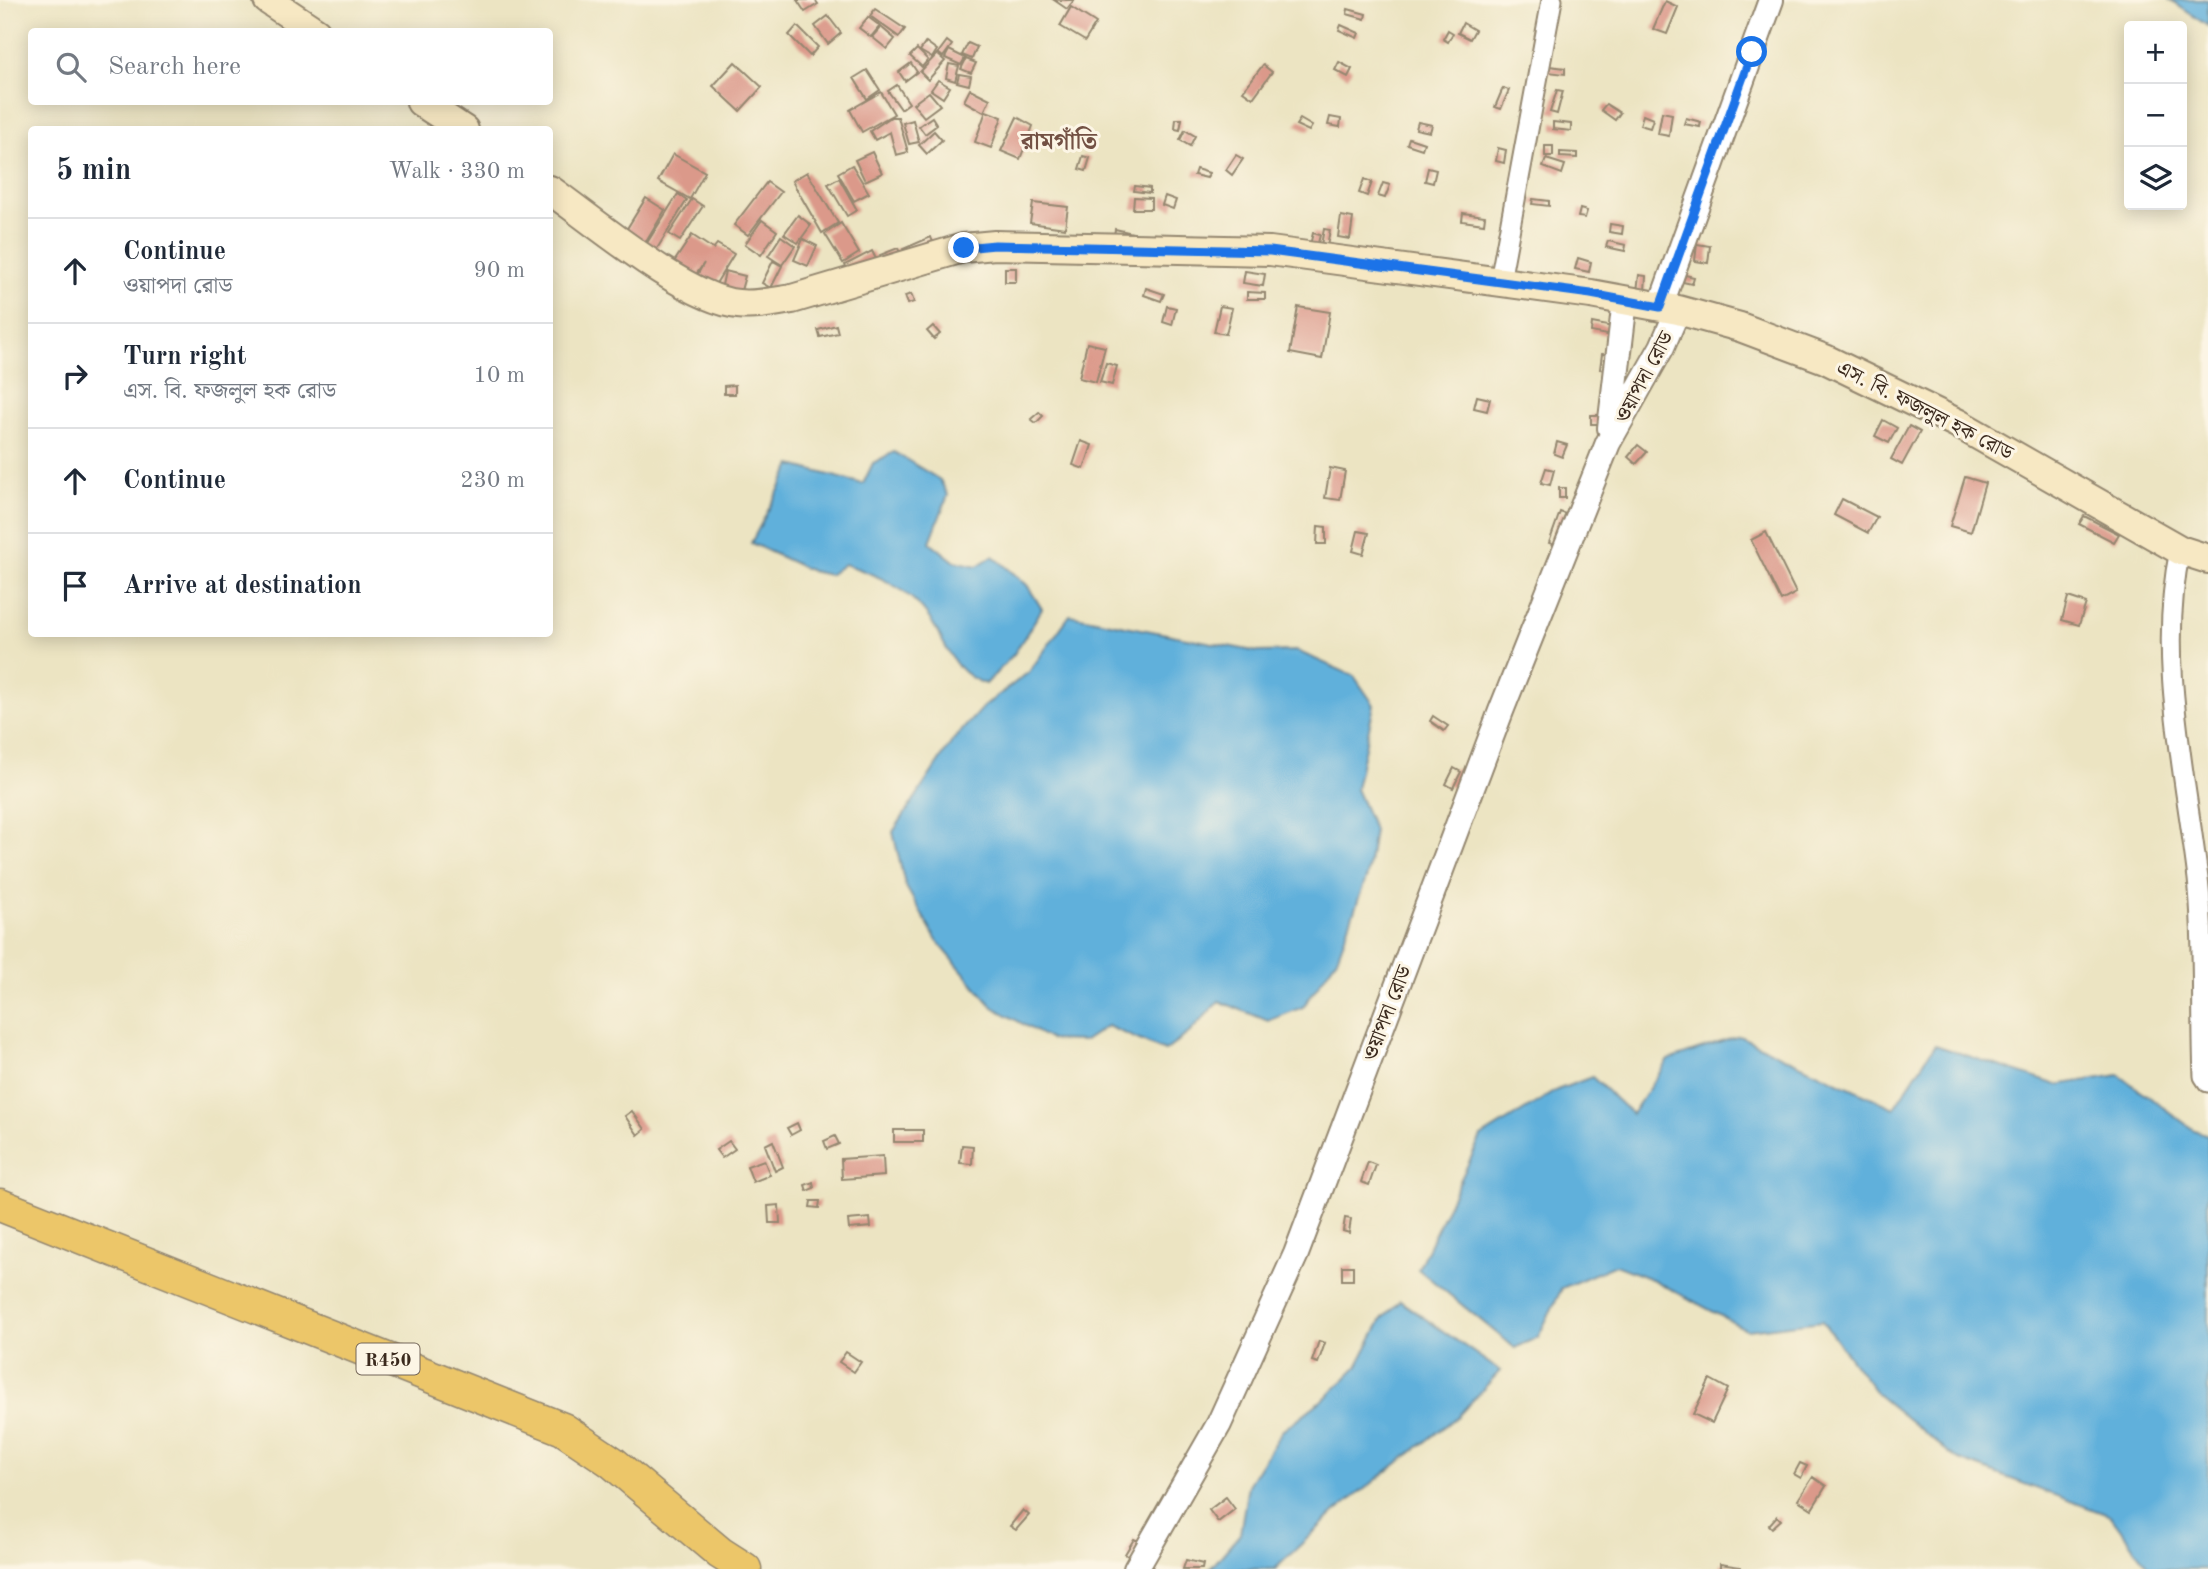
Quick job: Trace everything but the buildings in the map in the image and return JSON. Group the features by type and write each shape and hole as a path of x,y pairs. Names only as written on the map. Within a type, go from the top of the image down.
{"main road":[{"path":"268,0 310,28"},
{"path":"426,105 458,126"},
{"name":"এস. বি. ফজলুল হক রোড","path":"553,192 687,287 737,304 792,299 964,248 995,245 1270,251 1500,281 1669,309 1740,327 1825,359 1957,423 2180,550 2208,559"},
{"name":"R450","path":"0,1205 563,1429 612,1462 720,1553 745,1569"}],"street":[{"path":"1500,281 1552,0"},
{"name":"ওয়াপদা রোড","path":"1136,1569 1219,1424 1296,1254 1501,711 1608,443 1662,347 1669,309 1771,0"},
{"name":"ওয়াপদা রোড","path":"1608,443 1625,323 1625,300"},
{"path":"2180,550 2172,585 2169,651 2198,883 2203,1067 2208,1082"}],"water":[{"path":"2170,0 2208,0 2208,26"},
{"path":"894,452 940,480 948,495 930,542 954,561 977,566 993,556 1027,585 1042,609 1014,654 986,684 964,672 950,656 919,605 890,583 844,564 829,575 811,571 751,543 792,465 863,484 873,463"},
{"path":"1070,615 1258,652 1297,651 1354,676 1374,705 1356,789 1374,830 1367,876 1337,958 1303,1007 1268,1021 1219,1001 1190,1032 1165,1051 1107,1026 1084,1041 1051,1040 993,1007 937,941 905,885 893,832 953,740 983,707 1029,672"},
{"path":"1739,1036 1894,1108 1935,1045 2057,1085 2119,1075 2194,1130 2208,1135 2208,1569 2150,1569 2111,1516 1957,1459 1878,1395 1822,1321 1747,1330 1654,1280 1615,1265 1562,1288 1538,1337 1515,1348 1418,1269 1481,1137 1557,1090 1592,1077 1632,1114 1668,1060"},
{"path":"1400,1301 1500,1371 1458,1416 1335,1512 1275,1569 1210,1569 1240,1534 1248,1485 1282,1431 1330,1394 1357,1367 1382,1319"}],"district":[{"name":"রামগাঁতি","path":"1059,141"}],"route":[{"path":"964,248 995,245 1270,251 1591,294 1660,307 1752,52"}]}
